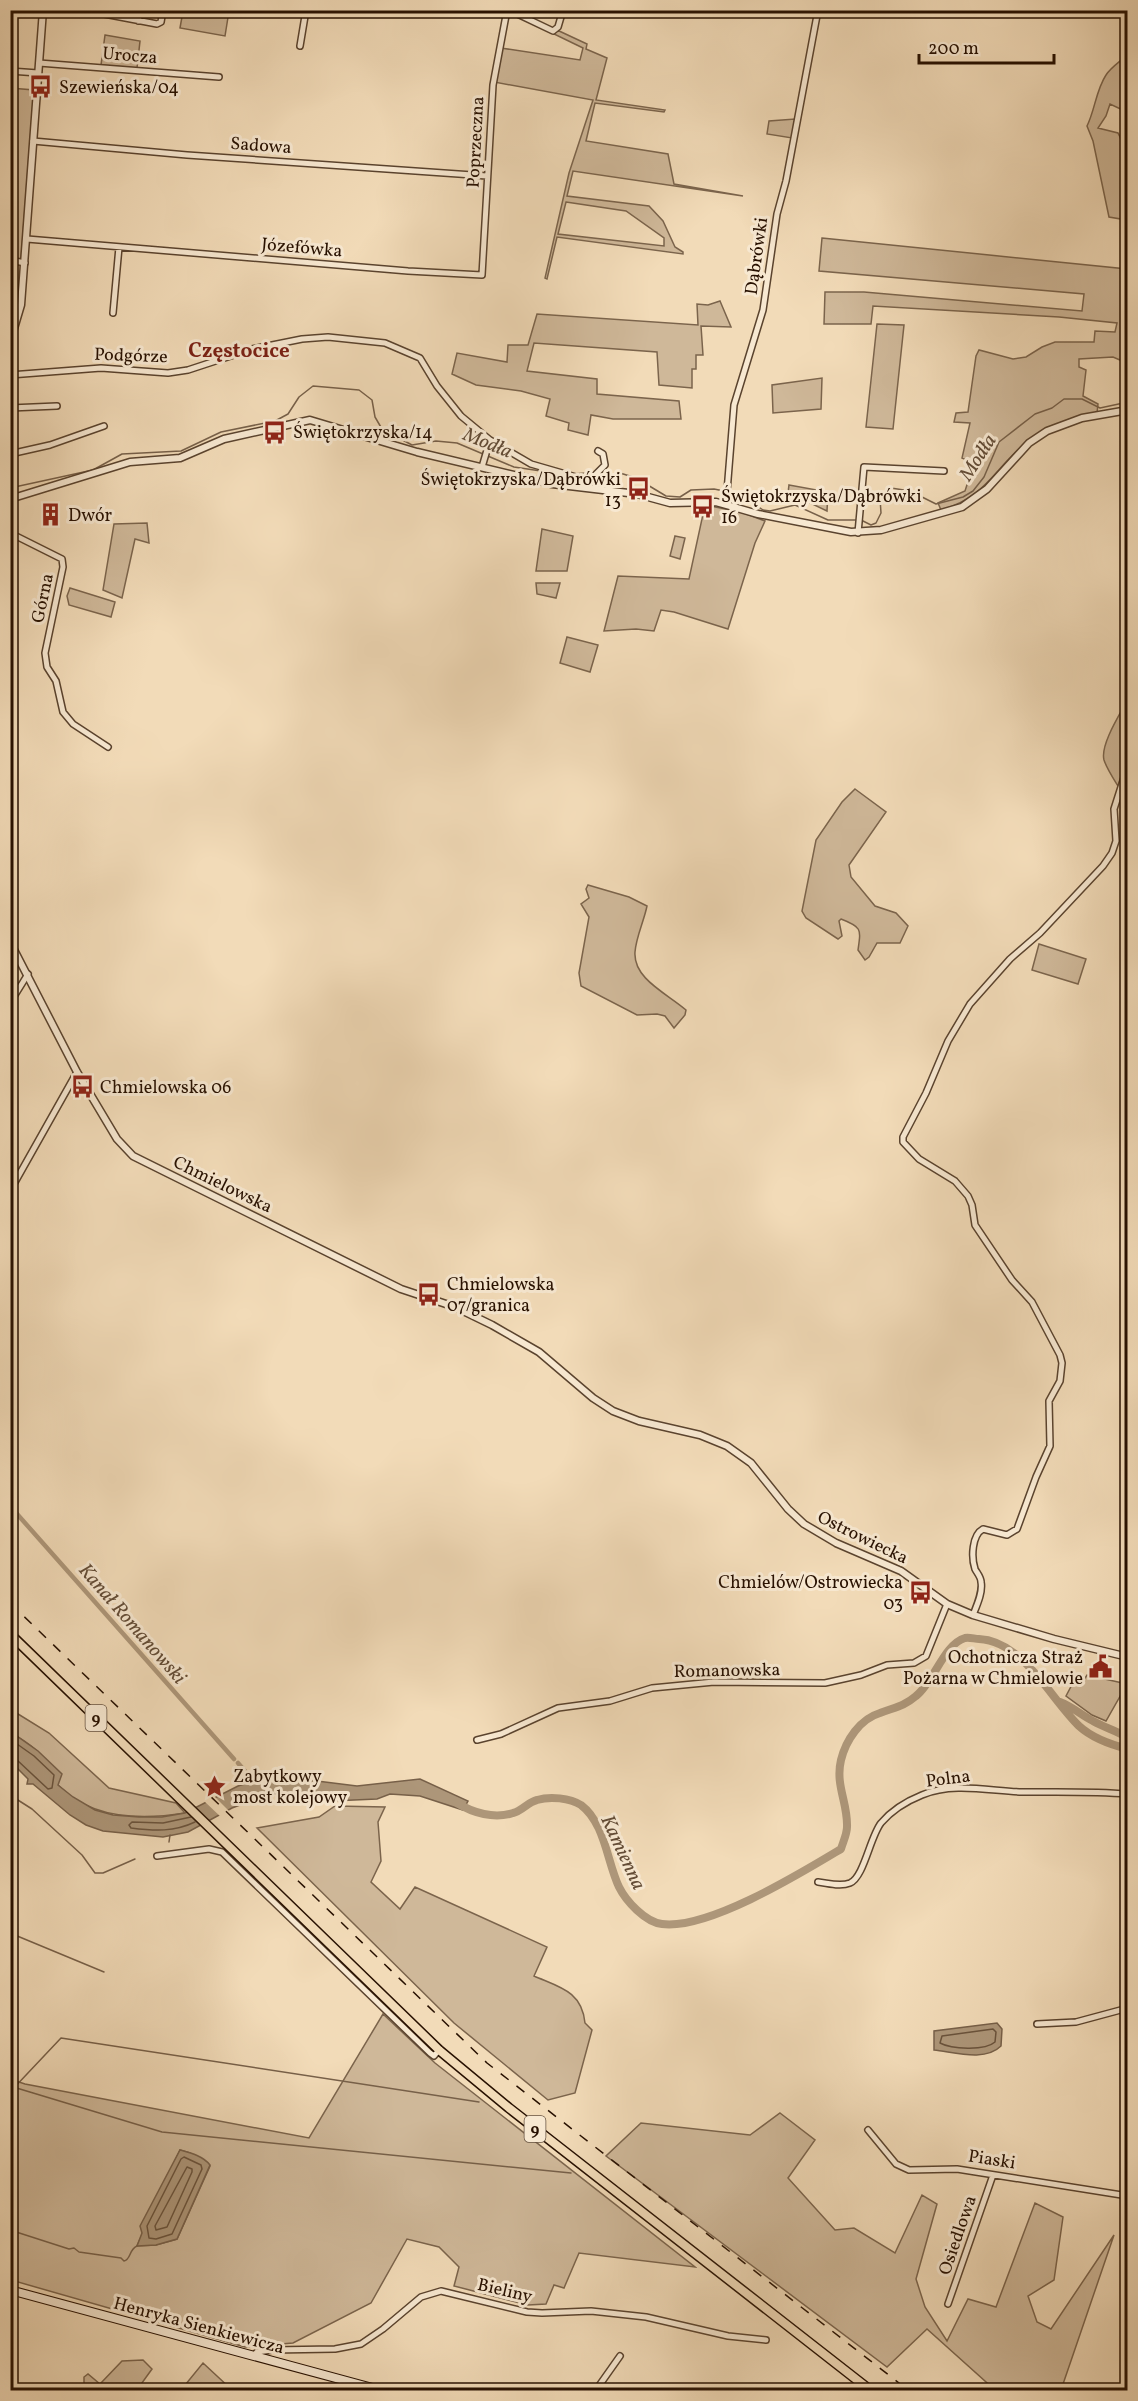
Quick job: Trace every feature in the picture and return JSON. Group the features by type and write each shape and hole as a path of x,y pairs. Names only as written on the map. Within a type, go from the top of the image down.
{"main road":[{"name":"9","path":"10,1634 440,2050 543,2135 870,2391"},
{"name":"Henryka Sienkiewicza","path":"10,2290 380,2391"}],"street":[{"path":"10,342 21,305 43,10"},
{"path":"83,10 159,24 163,10"},
{"path":"138,21 141,10"},
{"path":"300,46 306,10"},
{"path":"508,10 553,31 558,27 563,10"},
{"name":"Poprzeczna","path":"482,275 493,85 508,10"},
{"name":"Dąbrówki","path":"726,504 734,405 763,310 776,223 818,10"},
{"name":"Urocza","path":"39,63 219,77"},
{"path":"10,71 38,73"},
{"name":"Sadowa","path":"33,141 187,155 487,176"},
{"name":"Józefówka","path":"27,239 408,271 482,275"},
{"path":"113,313 119,247"},
{"path":"10,260 25,263"},
{"name":"Podgórze","path":"10,375 101,368 168,373 188,370 252,350 302,339 328,337 376,341 392,345 420,358 437,386 461,416 490,440 531,464 584,478 594,476 603,469 604,456 597,451"},
{"path":"10,408 57,406"},
{"path":"10,499 130,462 180,458 224,439 310,420 417,452 482,465 569,487 627,492 670,503 700,501 726,504 768,516 858,532 892,527 962,507 987,489 1020,452 1040,436 1071,422 1128,410"},
{"path":"10,454 50,445 104,426"},
{"path":"482,465 490,440"},
{"path":"858,532 864,467 944,471"},
{"name":"Górna","path":"10,533 62,560 63,567 45,653 47,667 56,681 63,712 73,723 108,747"},
{"path":"973,1615 980,1596 981,1581 975,1569 975,1537 984,1529 1007,1535 1017,1529 1050,1446 1049,1401 1060,1381 1062,1363 1032,1302 1012,1280 978,1232 972,1205 963,1190 948,1177 919,1159 903,1142 927,1093 948,1041 970,1004 1010,959 1047,925 1103,866 1112,853 1116,846 1114,808 1128,765"},
{"name":"Chmielowska","path":"10,942 77,1072 117,1138 134,1156 401,1288 455,1307 492,1325"},
{"path":"10,1003 28,974"},
{"path":"10,1191 77,1072"},
{"name":"Ostrowiecka","path":"492,1325 539,1352 593,1398 613,1411 639,1421 700,1436 736,1452 751,1463 788,1509 804,1524 836,1543 901,1571 947,1604 973,1615 1094,1650 1128,1657"},
{"name":"Romanowska","path":"477,1740 501,1734 558,1708 600,1703 652,1688 714,1682 825,1683 861,1675 887,1665 914,1663 926,1656 947,1604"},
{"name":"Polna","path":"818,1882 838,1884 853,1881 859,1875 872,1840 883,1821 901,1806 927,1793 968,1788 1020,1792 1093,1791 1128,1794"},
{"path":"158,1856 209,1849 222,1852 430,2053 434,2056 440,2050"},
{"path":"1037,2024 1076,2022 1128,2008"},
{"name":"Piaski","path":"868,2130 903,2168 925,2171 957,2169 1128,2196"},
{"name":"Osiedlowa","path":"948,2304 993,2175"},
{"name":"Bieliny","path":"254,2355 257,2352 272,2350 335,2349 361,2344 421,2297 441,2291 527,2312 591,2312 646,2318 728,2336 766,2340"},
{"path":"596,2391 620,2356"}],"shaded area":[{"path":"183,11 229,11 225,36 180,28"},
{"path":"557,30 587,44 586,49 607,58 596,100 665,110 664,112 595,103 586,141 668,154 674,184 743,196 573,171 567,196 649,206 663,221 675,247 683,254 557,237 547,279 545,278 569,173 593,100 494,82 501,48 580,60 583,48 554,34","holes":["566,202 626,211 664,238 664,246 558,234"]},
{"path":"105,35 140,41 137,68 101,65"},
{"path":"1127,55 1127,112 1110,104 1098,128 1118,133 1121,140 1127,162 1127,220 1109,217 1093,141 1087,126 1106,75"},
{"path":"10,88 34,90 21,260 11,258"},
{"path":"795,119 792,138 767,134 769,121"},
{"path":"822,238 1127,269 1125,298 1128,303 1127,363 1113,357 1079,359 1079,367 1086,370 1083,396 1098,404 1097,413 1061,423 1036,435 1016,451 980,489 957,504 941,510 938,503 965,491 974,463 962,458 970,423 954,422 956,413 968,412 976,356 979,350 1013,359 1026,357 1055,342 1094,342 1095,331 1115,332 1117,323 1059,317 873,306 871,324 824,324 825,292 864,292 1082,311 1084,294 819,271"},
{"path":"11,260 25,263 21,305 11,342"},
{"path":"720,301 731,327 701,326 703,355 696,355 696,369 692,369 692,388 659,385 657,352 534,343 527,371 597,379 597,394 679,401 681,419 613,419 591,415 588,435 568,430 569,423 546,416 550,399 521,391 476,385 452,374 457,353 507,362 508,345 528,345 537,314 698,325 697,304 708,305"},
{"path":"877,324 904,325 893,429 866,427"},
{"path":"822,378 821,409 773,413 772,385"},
{"path":"789,485 828,492 827,511 802,499 787,501"},
{"path":"705,505 741,512 765,521 755,543 728,629 661,610 654,631 636,629 604,631 618,576 689,579"},
{"path":"147,523 149,543 135,539 122,598 103,590 114,524"},
{"path":"542,529 573,536 567,571 536,571"},
{"path":"675,536 685,538 680,559 670,556"},
{"path":"536,583 560,583 556,598 537,594"},
{"path":"70,588 115,602 111,617 69,605 67,596"},
{"path":"567,637 598,645 590,672 560,663"},
{"path":"1127,701 1127,761 1118,786 1107,767 1104,754 1111,730"},
{"path":"855,789 886,812 849,865 851,877 875,906 896,913 908,926 900,943 877,943 865,960 858,950 860,937 853,924 841,919 839,921 842,936 838,939 806,918 802,911 816,840 842,802"},
{"path":"588,885 629,897 647,906 638,935 636,962 653,985 686,1010 685,1015 674,1028 665,1016 637,1015 581,986 579,973 589,917 581,904 589,898 586,889"},
{"path":"1039,944 1086,959 1078,984 1032,970"},
{"path":"1087,1675 1127,1684 1106,1721 1092,1715 1066,1696 1075,1679 1082,1683"},
{"path":"10,1709 49,1733 109,1788 176,1803 185,1813 152,1817 118,1815 87,1806 59,1786 37,1751 11,1732"},
{"path":"335,1806 385,1807 378,1822 381,1861 371,1882 400,1909 415,1887 547,1947 534,1976 560,1987 574,1997 583,2012 585,2023 592,2030 575,2093 548,2100 454,2023 257,1828 319,1817"},
{"path":"383,2014 435,2063 695,2267 579,2253 564,2288 554,2285 546,2304 528,2305 454,2286 459,2267 439,2247 407,2239 371,2303 293,2343 245,2347 11,2280 10,2079 25,2084 309,2138","holes":["180,2150 190,2153 210,2166 177,2239 156,2245 137,2246"]},
{"path":"780,2113 815,2140 788,2178 835,2230 854,2228 895,2253 922,2195 937,2204 916,2279 925,2307 947,2341 968,2299 996,2307 1035,2203 1063,2217 1054,2280 1028,2296 1037,2322 1051,2329 1114,2235 1061,2390 995,2390 927,2329 887,2367 606,2156 641,2123 750,2135"},
{"path":"143,2360 152,2369 139,2387 151,2390 84,2390 84,2377 88,2374 100,2384 122,2361"},
{"path":"203,2363 232,2390 181,2390"}],"water":[{"path":"11,1732 38,1751 62,1774 58,1785 95,1810 113,1815 162,1817 185,1813 238,1786 261,1779 293,1778 357,1786 420,1779 468,1801 463,1810 420,1796 390,1794 377,1799 331,1801 283,1793 266,1795 232,1808 188,1832 163,1837 103,1831 86,1825 70,1815 33,1784 27,1784 28,1779 11,1762"},
{"path":"997,2023 1002,2029 1001,2046 987,2054 969,2055 934,2050 934,2031"},
{"path":"180,2150 200,2157 210,2165 177,2239 156,2245 137,2246 142,2233 140,2226"}],"pier":[{"path":"214,1796 231,1813 222,1818 204,1801"}],"waterway":[{"name":"Modła","path":"10,488 93,470 122,454 181,451 221,432 275,421 288,414 299,397 313,386 359,390 372,400 375,417 382,429 412,445 436,441 457,443 514,467 541,471 579,483 620,473 636,478 666,496 680,497 691,490 724,491"},
{"name":"Modła","path":"861,520 871,525 876,523 881,513 880,498 891,488 910,491 936,504 963,497 973,491 984,477 999,442 1035,414 1052,408 1064,399 1082,399 1100,408 1128,402"},
{"name":"Modła","path":"729,493 746,498 763,510 770,511 795,505 828,520 856,520"},
{"name":"Kanał Romanowski","path":"10,1506 234,1759"},
{"name":"Kamienna","path":"457,1803 470,1810 491,1815 516,1812 542,1799 566,1799 581,1805 595,1822 619,1887 631,1904 643,1915 656,1922 681,1923 704,1918 754,1898 841,1849 846,1835 847,1818 840,1769 843,1752 850,1738 866,1720 903,1705 916,1696 945,1655 965,1638 995,1642 1009,1650 1035,1673 1079,1726 1089,1734 1128,1749"},
{"name":"Kamienna","path":"1060,1702 1128,1738"},
{"name":"Kanał Romanowski","path":"238,1763 254,1785"},
{"path":"10,1795 32,1809 82,1855 95,1873 103,1873 135,1859"},
{"path":"169,1842 170,1835"},
{"path":"10,1933 104,1972"},
{"path":"10,2092 61,2038 479,2102"},
{"path":"10,2086 162,2132 571,2173"},
{"path":"10,2230 69,2249 74,2248 79,2252 121,2258 124,2261 137,2246"}],"railway":[{"path":"10,1603 487,2063 908,2390"}],"place":[{"name":"Szewieńska/04","path":"41,87"},
{"name":"Świętokrzyska/14","path":"275,432"},
{"name":"Świętokrzyska/Dąbrówki 13","path":"639,489"},
{"name":"Świętokrzyska/Dąbrówki 16","path":"703,506"},
{"name":"Dwór","path":"50,515"},
{"name":"Chmielowska 06","path":"82,1087"},
{"name":"Chmielowska 07/granica","path":"429,1294"},
{"name":"Chmielów/Ostrowiecka 03","path":"921,1592"},
{"name":"Ochotnicza Straż Pożarna w Chmielowie","path":"1101,1667"},
{"name":"Zabytkowy most kolejowy","path":"215,1786"}],"district":[{"name":"Częstocice","path":"239,350"}]}
